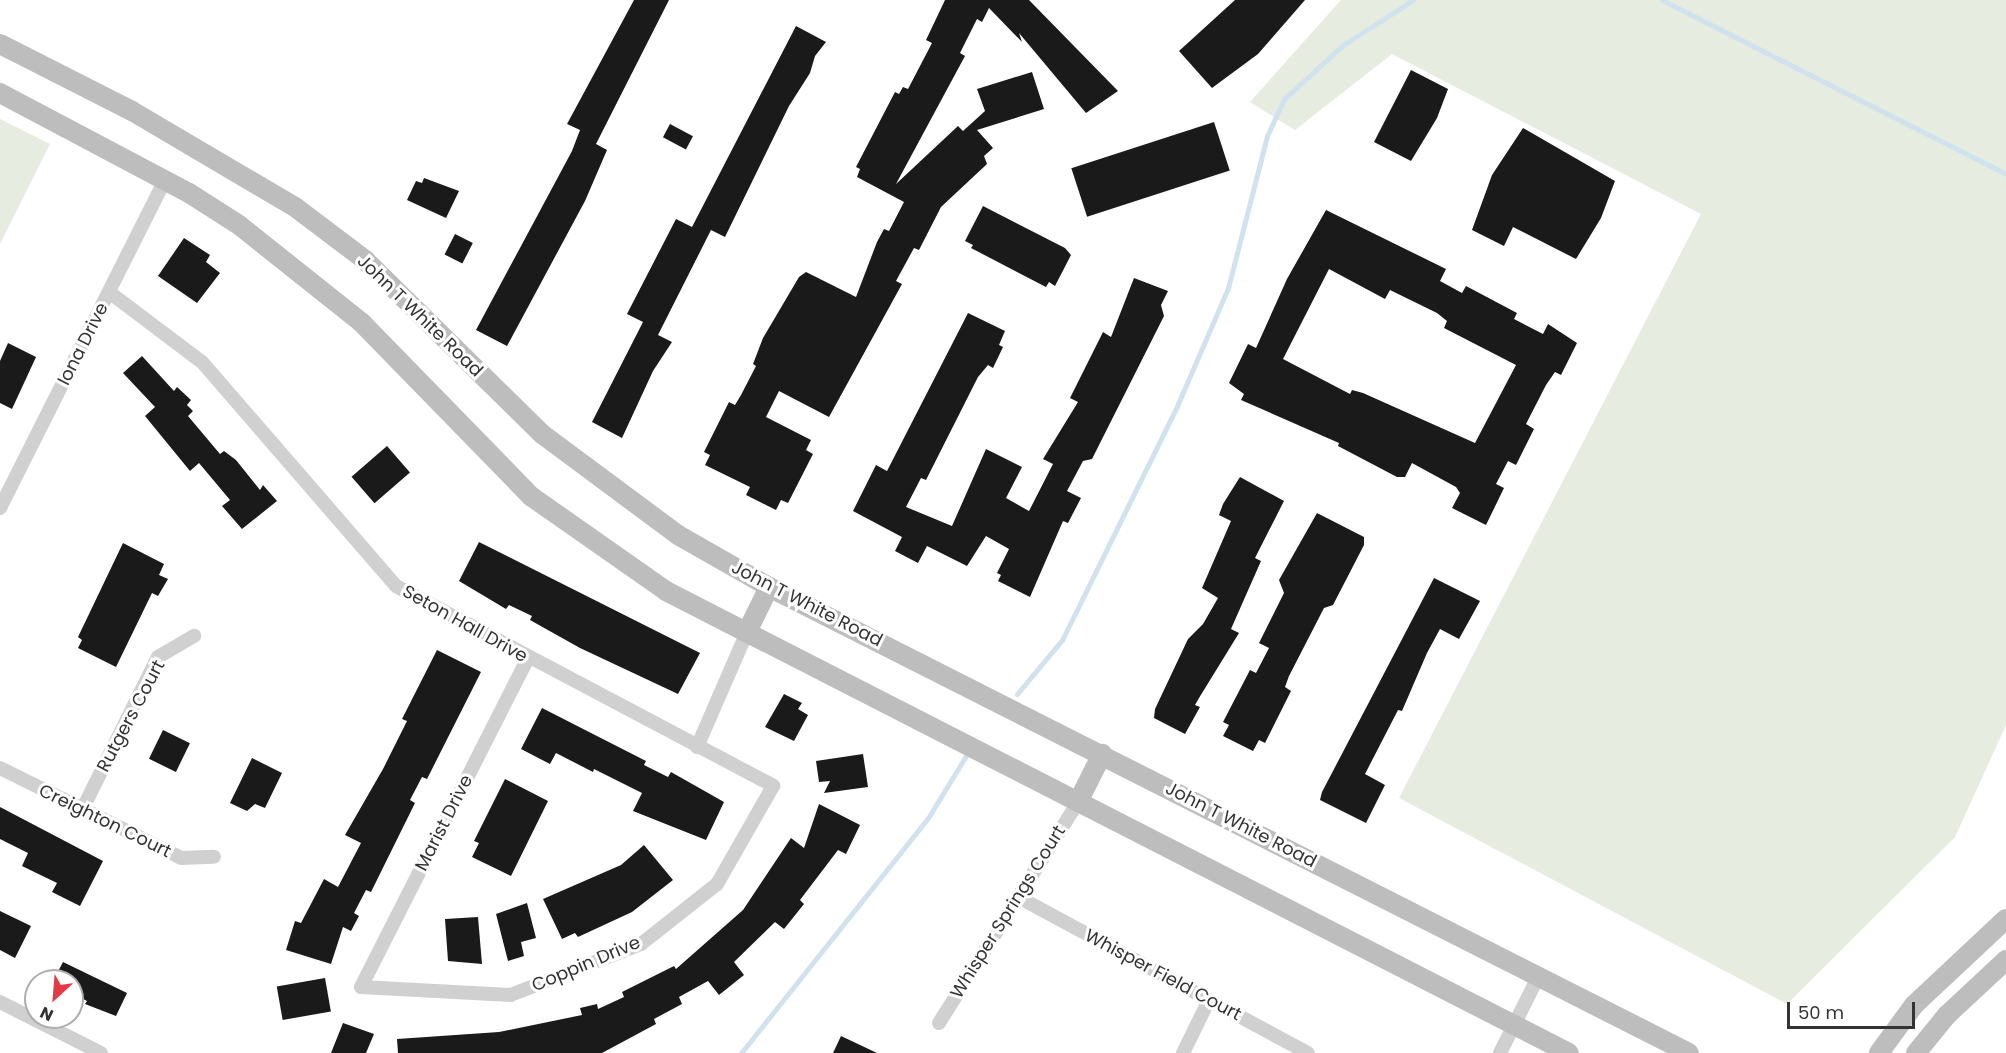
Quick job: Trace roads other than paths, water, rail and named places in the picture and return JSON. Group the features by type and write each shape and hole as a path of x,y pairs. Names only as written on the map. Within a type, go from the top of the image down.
{"main road":[{"name":"John T White Road","path":"0,44 132,111 296,207 365,260 542,434 678,535 769,587 1102,754 1538,979 1689,1053"},
{"path":"0,93 165,180 239,225 334,298 540,504 666,591 1569,1053"},
{"path":"747,632 769,587"},
{"path":"1078,802 1102,754"},
{"path":"1879,1053 1914,1005 1989,938 2006,919"},
{"path":"1917,1053 1947,1015 2006,958 1989,938"}],"street":[{"name":"Iona Drive","path":"0,508 165,180"},
{"name":"Seton Hall Drive","path":"109,292 202,362 396,586 527,660 773,786"},
{"path":"697,747 747,632"},
{"name":"Rutgers Court","path":"82,810 158,657 194,636"},
{"name":"Marist Drive","path":"361,987 527,660"},
{"name":"Creighton Court","path":"0,768 181,858 214,857"},
{"name":"Coppin Drive","path":"361,987 511,995 641,944 717,884 773,786"},
{"name":"Whisper Springs Court","path":"939,1023 1078,802"},
{"name":"Whisper Field Court","path":"1018,897 1308,1053"},
{"path":"1500,1053 1538,979"},
{"path":"1183,1053 1209,1000"},
{"path":"0,1002 101,1053"}],"waterway":[{"path":"1017,694 1062,640 1177,406 1228,288 1267,136 1284,99 1343,45 1413,0"},
{"path":"1662,0 2006,174"},
{"path":"741,1053 928,818 967,754"}]}
